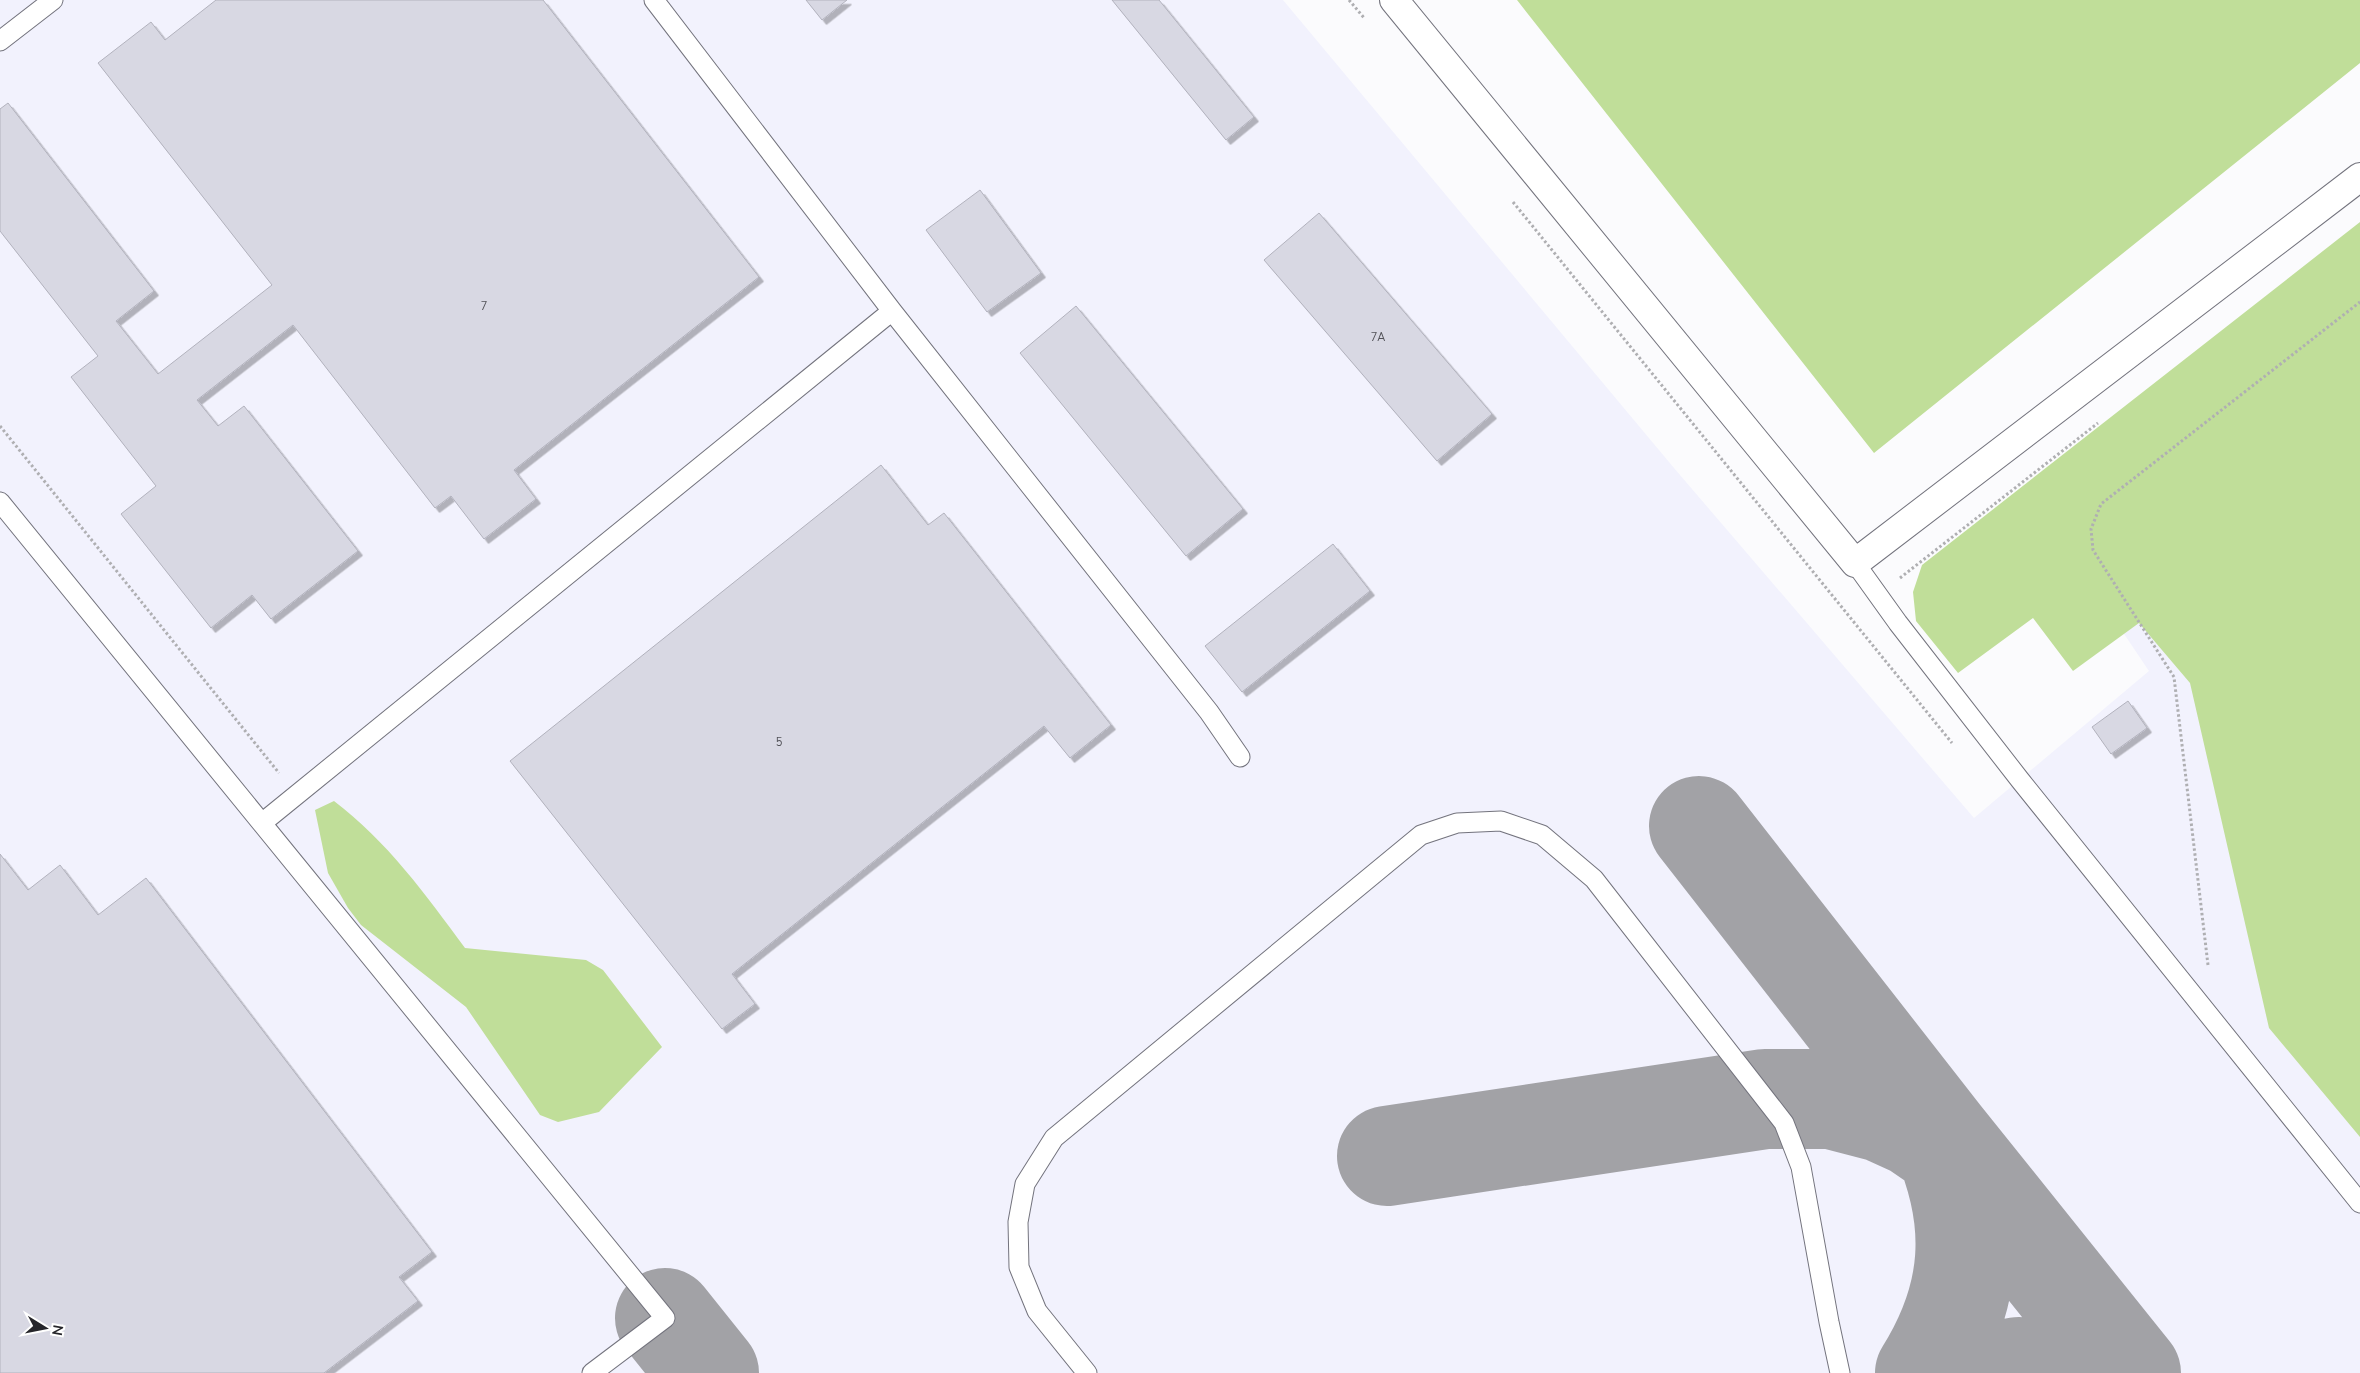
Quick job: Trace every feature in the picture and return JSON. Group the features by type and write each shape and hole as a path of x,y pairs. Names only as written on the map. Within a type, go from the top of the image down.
{"street":[{"path":"1394,0 1855,563 2360,177"}],"lane":[{"path":"0,41 53,0"},
{"path":"654,0 892,311 1209,712 1240,757"},
{"path":"262,823 892,311"},
{"path":"0,502 665,1318 592,1373"},
{"path":"1855,563 1898,623 2020,780 2360,1203"},
{"path":"1087,1373 1037,1311 1019,1267 1018,1222 1025,1184 1054,1138 1421,835 1457,823 1501,821 1542,835 1594,879 1784,1123 1801,1167 1840,1373"}],"path":[{"path":"1349,0 1368,23"},
{"path":"1512,201 1956,748"},
{"path":"2209,973 2174,677 2093,550 2091,529 2101,504 2360,302"},
{"path":"0,426 297,795"}],"shaded area":[{"path":"0,0 1283,0 1674,468 1974,818 2149,671 2048,521 2360,266 2360,1373 0,1373"}],"green space":[{"path":"1517,0 2360,0 2360,63 1874,453"},
{"path":"2360,222 2360,1137 2269,1028 2190,683 2139,623 2073,671 2033,618 1958,673 1916,621 1913,592 1922,565"},
{"path":"334,801 371,833 405,870 465,948 586,960 603,970 662,1047 599,1112 558,1122 540,1115 466,1007 361,925 348,908 328,873 315,810"}],"building":[{"path":"216,0 543,0 759,277 514,470 536,499 484,539 451,496 435,508 293,325 197,400 218,426 244,406 358,551 271,619 252,595 211,628 121,514 156,486 71,377 98,356 0,231 0,109 8,103 154,291 116,321 158,374 272,285 98,63 151,22 165,40"},
{"path":"806,0 847,0 822,20"},
{"path":"1112,0 1159,0 1254,117 1226,140"},
{"path":"980,190 1041,273 987,312 926,230"},
{"path":"1319,213 1492,414 1437,461 1264,260"},
{"path":"1076,306 1243,509 1186,556 1020,353"},
{"path":"881,465 928,525 944,513 1111,725 1070,758 1044,726 732,974 755,1004 722,1029 510,761"},
{"path":"1333,544 1370,591 1242,692 1205,646"},
{"path":"2128,701 2147,728 2111,754 2092,727"},
{"path":"0,854 28,890 60,865 98,915 146,878 432,1252 399,1277 418,1301 324,1373 0,1373"}],"taxiway":[{"path":"1699,826 1941,1136 2131,1373"},
{"path":"1387,1156 1765,1099 1832,1099 1882,1112 1915,1127 1950,1151"},
{"path":"1925,1373 1941,1344 1953,1316 1961,1287 1965,1259 1965,1230 1961,1200 1954,1170 1942,1139"},
{"path":"665,1318 709,1373"},
{"path":"1987,1373 2019,1367 2056,1373"}]}
